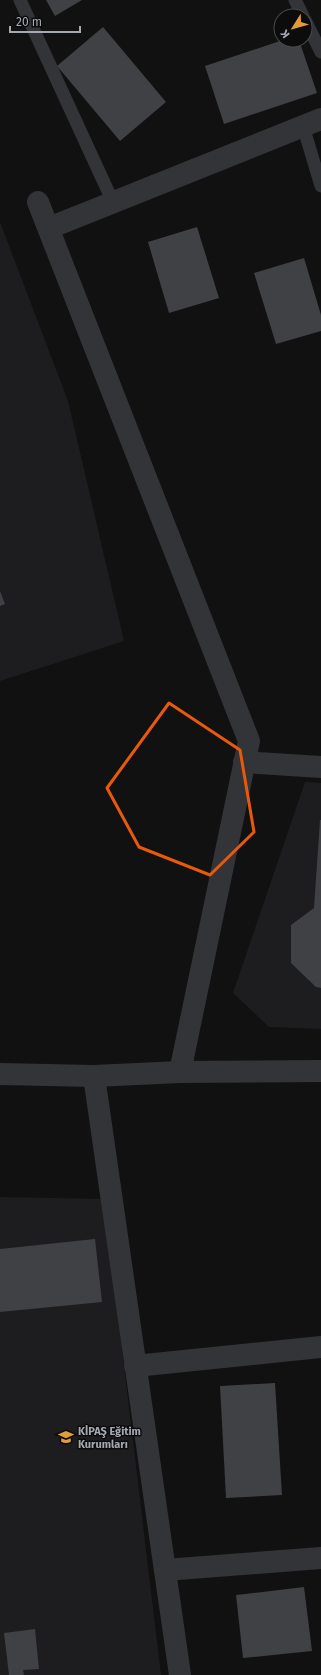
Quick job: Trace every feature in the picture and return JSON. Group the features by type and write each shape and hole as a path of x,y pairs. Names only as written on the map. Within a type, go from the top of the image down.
{"street":[{"path":"49,228 312,123"},
{"path":"38,202 249,741 180,1072"},
{"path":"244,762 321,767"},
{"path":"0,1074 94,1076 180,1072 321,1071"},
{"path":"94,1076 180,1675"},
{"path":"136,1366 321,1347"},
{"path":"165,1570 321,1558"}],"lane":[{"path":"20,0 113,202"},
{"path":"313,36 321,52"},
{"path":"312,123 321,186"}],"highlighted area":[{"path":"169,703 240,750 254,832 210,875 139,847 107,788"}],"shaded area":[{"path":"0,222 68,401 124,641 0,681"},
{"path":"305,782 321,783 321,1029 269,1027 233,993"},
{"name":"KİPAŞ Eğitim Kurumları","path":"0,1197 104,1199 161,1675 0,1675"}],"building":[{"path":"46,0 82,0 55,16"},
{"path":"103,27 166,102 120,141 57,66"},
{"path":"273,43 273,48 302,48 317,93 224,124 205,66"},
{"path":"197,227 219,298 169,313 148,242"},
{"path":"304,258 321,315 321,331 276,344 254,273"},
{"path":"0,591 5,604 0,606"},
{"path":"320,820 321,988 316,987 291,963 291,925 314,908"},
{"path":"95,1239 102,1302 0,1312 0,1249"},
{"path":"275,1383 282,1495 226,1498 220,1386"},
{"path":"304,1587 312,1651 243,1658 236,1595"},
{"path":"35,1629 39,1669 23,1670 24,1675 9,1675 4,1633"}],"place":[{"name":"KİPAŞ Eğitim Kurumları","path":"66,1437"}]}
